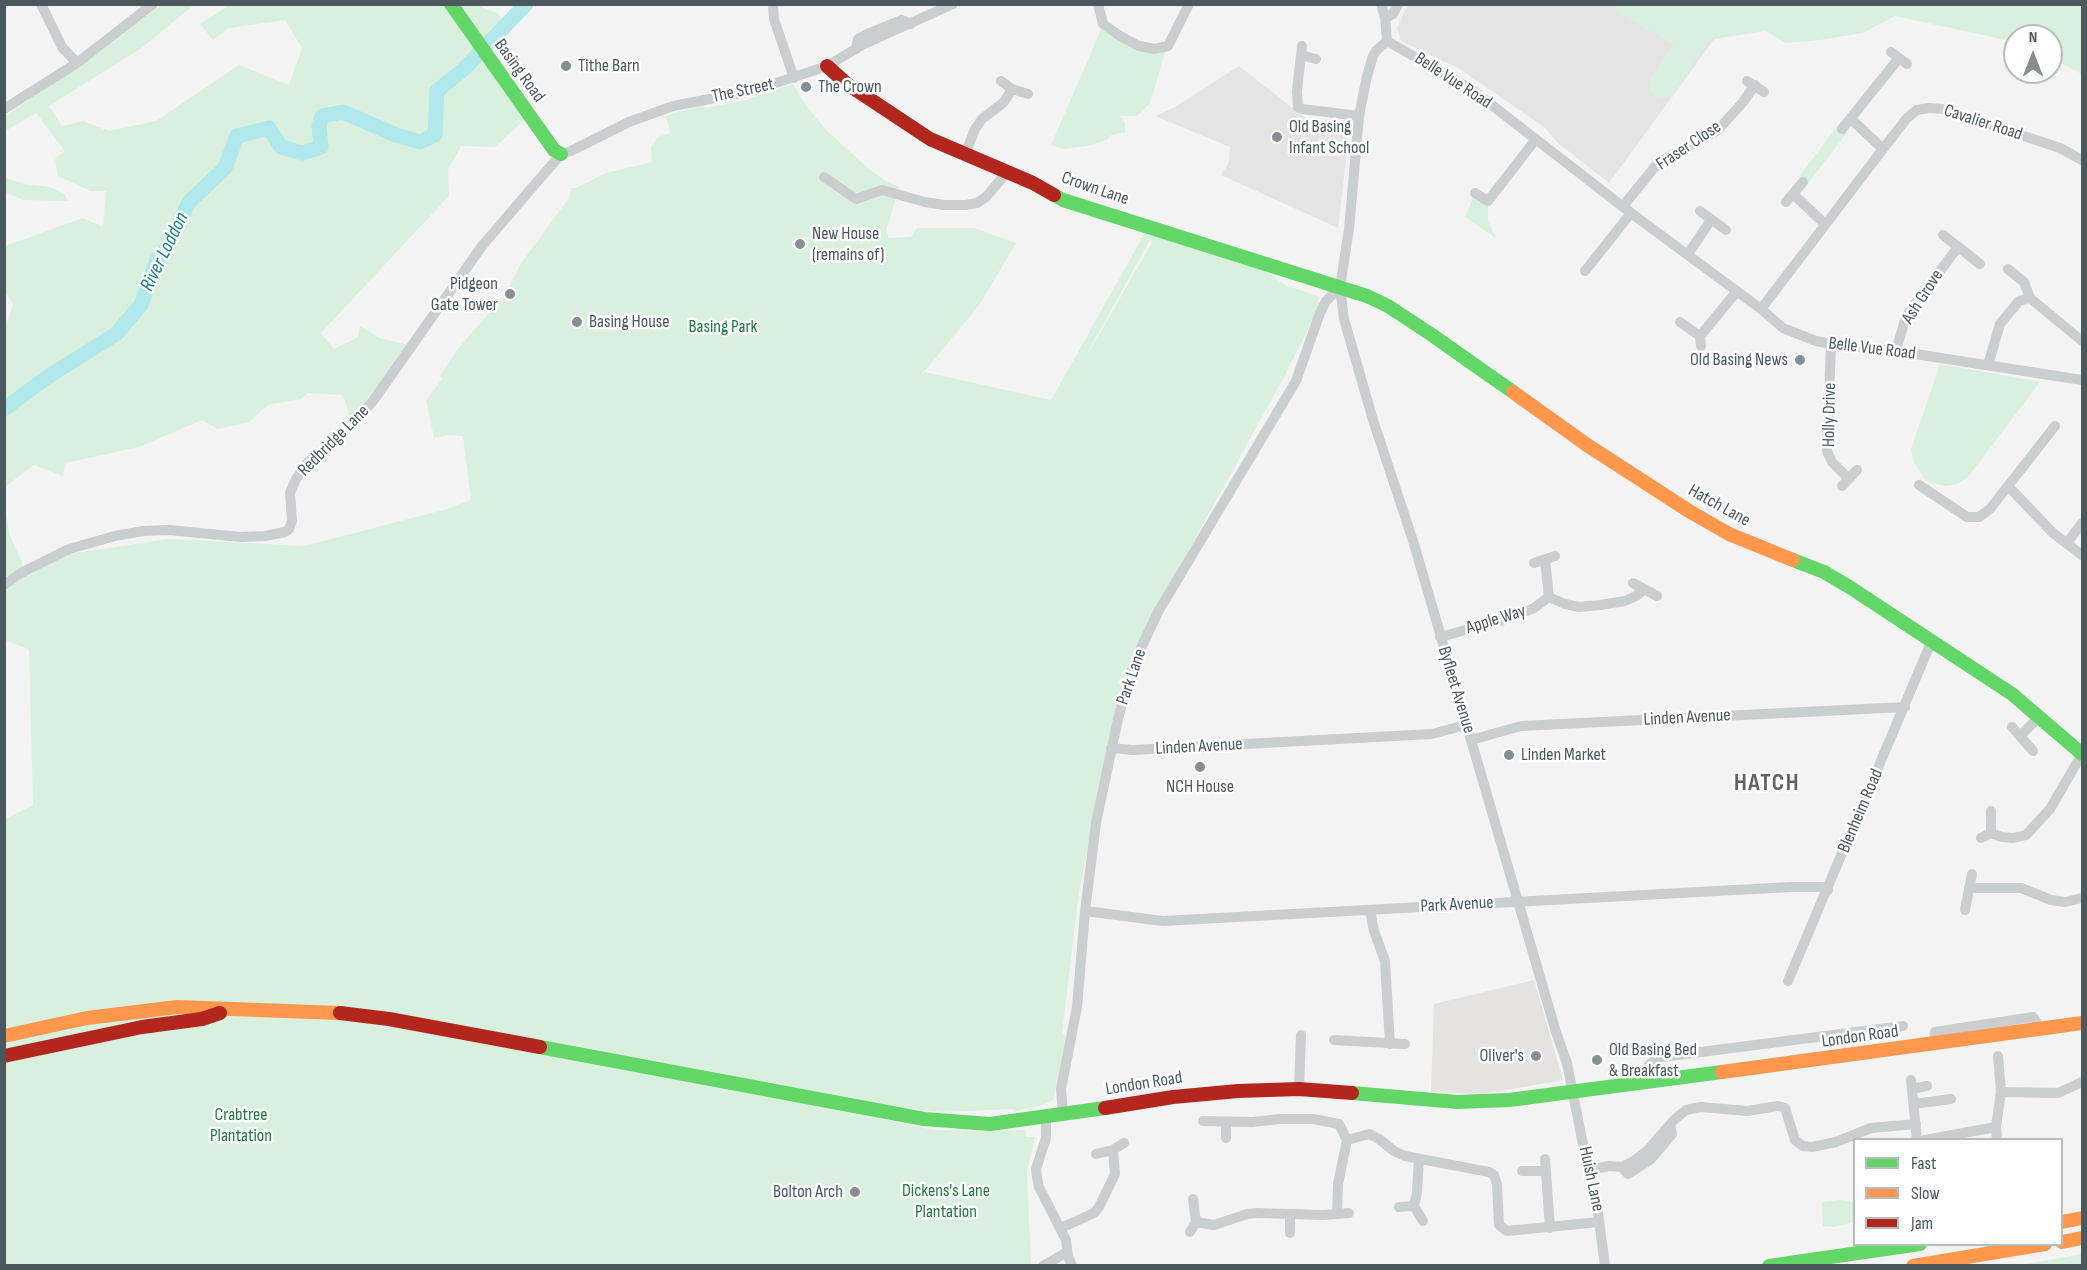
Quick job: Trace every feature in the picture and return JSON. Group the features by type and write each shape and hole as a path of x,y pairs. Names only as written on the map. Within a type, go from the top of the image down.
{"main road":[{"name":"Basing Road","path":"451,4 477,44 554,150 561,154"},
{"name":"Crown Lane","path":"827,66 841,79 930,139 1034,183 1054,196 1340,287"},
{"name":"Hatch Lane","path":"1340,287 1367,296 1407,318 1587,445 1689,511 1747,542 1824,572 2012,694 2082,754"},
{"path":"4,1036 87,1018 151,1010 192,1007 226,1010"},
{"name":"London Road","path":"226,1010 300,1010 367,1016 924,1119 990,1124 1189,1095 1299,1089 1478,1103 1933,1045 2082,1023"},
{"path":"4,1056 142,1027 202,1018 226,1010"},
{"path":"2063,1222 2082,1218"},
{"path":"2063,1242 2082,1238"},
{"path":"1769,1266 1913,1246"},
{"path":"1913,1266 2038,1246"}],"street":[{"path":"41,4 62,47 77,63"},
{"path":"4,109 77,63 153,4"},
{"path":"773,4 774,19 794,78"},
{"name":"The Street","path":"561,154 629,122 673,106 752,91 827,66 856,49 954,4"},
{"path":"1098,4 1103,24 1139,46 1154,49 1168,46 1189,4"},
{"path":"1340,287 1349,229 1359,116 1373,56 1387,41 1381,4"},
{"path":"1385,18 1393,14 1398,4"},
{"name":"Belle Vue Road","path":"1387,41 1471,89 1783,328 1816,341 1831,344 1896,351 2082,380"},
{"path":"1316,59 1302,50 1297,91 1298,107 1359,116"},
{"path":"1842,129 1899,58"},
{"path":"1001,81 1012,89 1028,94"},
{"name":"Fraser Close","path":"1585,271 1658,163 1718,130 1755,86"},
{"path":"965,155 975,129 982,119 1004,102 1012,89"},
{"name":"Cavalier Road","path":"1761,309 1882,149 1907,118 1917,110 1943,109 2060,148 2082,160"},
{"path":"1851,119 1882,149"},
{"path":"1475,194 1488,201 1536,139"},
{"name":"Redbridge Lane","path":"4,585 21,573 69,549 115,536 143,531 169,530 241,537 265,536 289,529 292,521 290,493 307,463 351,426 373,401 483,246 561,154"},
{"path":"824,177 856,199 882,190 944,206 977,203 986,197 1007,172"},
{"path":"1803,182 1790,198 1825,224"},
{"path":"1700,211 1726,230"},
{"path":"1688,254 1711,220"},
{"path":"1943,235 1980,264"},
{"name":"Ash Grove","path":"1896,351 1909,312 1958,247"},
{"path":"2008,268 2024,282 2030,298 2082,341"},
{"name":"Byfleet Avenue","path":"1340,287 1344,319 1354,355 1414,544 1574,1092"},
{"name":"Park Lane","path":"1063,1115 1061,1089 1077,1006 1085,910 1096,823 1111,748 1130,675 1142,645 1189,559 1296,381 1320,313 1326,301 1340,287"},
{"path":"1680,322 1701,341 1737,291"},
{"path":"1988,365 2000,324 2019,302 2030,298"},
{"name":"Holly Drive","path":"1831,344 1827,451 1832,462 1849,478"},
{"path":"1919,485 1940,494 1959,512 1973,518 1984,514 2055,426"},
{"path":"2008,486 2053,533 2082,555"},
{"path":"2067,543 2082,523"},
{"name":"Apple Way","path":"1544,560 1549,597"},
{"path":"1633,583 1656,596"},
{"name":"Apple Way","path":"1549,597 1579,607 1625,601 1645,589"},
{"name":"Apple Way","path":"1440,637 1510,618 1534,608 1549,597"},
{"name":"Blenheim Road","path":"1788,981 1932,640"},
{"name":"Linden Avenue","path":"1471,740 1521,726 1905,707"},
{"path":"2020,736 2040,717"},
{"name":"Linden Avenue","path":"1111,748 1133,750 1432,734 1466,725"},
{"path":"2012,727 2033,751"},
{"path":"1991,811 1986,836 2026,835 2050,809 2082,754"},
{"path":"1965,910 1972,873"},
{"name":"Park Avenue","path":"1085,910 1163,921 1791,887 1828,890"},
{"path":"1969,888 2021,888 2051,900 2065,902 2082,898"},
{"path":"1370,910 1374,931 1385,961 1390,1044"},
{"name":"London Road","path":"1642,1082 1645,1069 1653,1061 1662,1058 1903,1026"},
{"path":"1350,1028 1350,1041"},
{"path":"1299,1089 1301,1035"},
{"path":"1334,1040 1405,1044"},
{"path":"1997,1138 1996,1127 2001,1092 1998,1056"},
{"path":"2001,1092 2058,1094 2082,1082"},
{"path":"1917,1138 1911,1085 1927,1086"},
{"name":"Huish Lane","path":"1574,1092 1599,1222 1605,1266"},
{"path":"1914,1104 1951,1099"},
{"path":"1588,1170 1622,1167 1647,1151 1686,1110 1701,1107 1748,1111 1778,1106 1785,1108 1795,1140 1803,1146 1812,1147 1836,1142 1871,1128 1916,1124"},
{"path":"1046,1117 1046,1138 1036,1169 1037,1176 1040,1187 1061,1228 1072,1266"},
{"path":"1203,1121 1252,1122 1280,1119 1330,1121 1339,1124 1347,1140 1338,1184 1337,1214"},
{"path":"1226,1122 1226,1138"},
{"path":"1936,1138 1996,1127"},
{"path":"1347,1140 1364,1135 1374,1136 1405,1156 1489,1172 1494,1175 1497,1184 1498,1220 1502,1229 1507,1231 1599,1222"},
{"path":"1096,1154 1113,1150 1124,1143"},
{"path":"1061,1228 1099,1207 1114,1174 1113,1150"},
{"path":"1419,1159 1414,1206 1423,1221"},
{"path":"1545,1159 1550,1228"},
{"path":"1522,1171 1546,1171"},
{"path":"1193,1199 1193,1227 1214,1225 1257,1213 1349,1213"},
{"path":"1399,1207 1414,1206"},
{"path":"1290,1214 1290,1233"},
{"path":"1043,1266 1067,1252"}],"shaded area":[{"path":"1623,4 1715,38 1609,183 1558,143 1544,127 1460,69 1401,41 1397,28 1408,5"},
{"name":"Old Basing Infant School","path":"1239,66 1308,120 1350,126 1338,228 1221,175 1229,162 1230,147 1155,116 1175,107"},
{"path":"1534,980 1563,1080 1483,1094 1431,1092 1434,1004"}],"green space":[{"path":"482,4 481,7 499,14 504,23 484,45 464,33 524,120 495,147 461,146 448,170 449,196 321,333 334,349 358,337 360,326 379,338 413,346 373,401 350,417 343,395 308,393 301,399 268,405 249,422 218,429 202,420 139,447 65,463 63,476 34,465 5,487 5,328 13,304 5,292 5,246 83,218 103,227 106,191 91,191 58,176 55,159 65,151 36,113 5,131 5,116 96,54 161,5 194,5 143,47 49,106 62,126 83,121 109,131 156,121 239,65 289,85 302,48 285,20 229,28 213,40 200,24 230,5"},
{"path":"1613,5 2082,5 2082,74 2063,65 2063,24 2003,24 2003,39 1895,16 1863,33 1820,40 1786,43 1765,31 1708,40 1672,98 1655,98 1649,81 1674,44 1618,13"},
{"path":"1103,25 1119,37 1167,46 1150,103 1137,116 1121,116 1125,123 1125,132 1109,136 1108,139 1088,146 1063,149 1051,145"},
{"path":"793,84 805,104 825,129 869,169 899,187 886,231 889,238 911,237 917,228 974,228 1016,243 980,304 918,379 925,372 1051,400 1146,231 1261,268 1285,285 1320,297 1316,313 1284,377 1163,597 1106,758 1079,892 1062,1033 1067,1038 1053,1100 1040,1106 1015,1111 1014,1109 943,1112 869,1105 864,1115 934,1130 1025,1130 1026,1137 1035,1137 1027,1171 1031,1265 5,1265 5,819 33,805 29,649 5,640 4,499 9,533 28,576 69,554 168,539 304,546 447,509 471,500 463,436 448,435 434,438 426,400 443,378 440,376 457,350 503,297 503,289 508,288 522,262 569,198 571,188 576,188 606,173 652,162 651,147 658,137 670,133 666,116 704,104 705,108 746,100","holes":["1150,240 1153,241 1088,353"]},
{"path":"1838,125 1846,134 1806,186 1799,177"},
{"path":"4,177 24,184 50,187 64,194 68,201 23,200 5,192"},
{"path":"1475,193 1488,200 1488,221 1496,238 1465,217"},
{"path":"1940,364 2040,382 1968,477 1957,484 1946,486 1929,482 1924,478 1913,460 1911,449"},
{"path":"1840,1200 1853,1202 1853,1222 1834,1227 1823,1226 1823,1202"},
{"path":"2082,1254 2082,1265 2021,1265"}],"waterway":[{"name":"River Loddon","path":"4,409 49,376 116,334 141,305 157,260 166,249 189,202 225,168 237,136 269,128 281,147 302,153 321,147 319,126 322,116 343,112 396,135 420,142 435,135 437,91 465,68 526,4"}],"traffic: fast":[{"path":"451,4 554,150 561,154"},
{"path":"1054,195 1063,200 1367,296 1388,306 1513,392"},
{"path":"1793,560 1824,572 1851,588 2012,694 2082,754"},
{"path":"540,1047 924,1119 990,1124 1105,1108"},
{"path":"1352,1093 1457,1102 1509,1100 1722,1072"},
{"path":"1769,1266 1906,1246"}],"traffic: slow":[{"path":"1513,392 1587,445 1689,511 1729,534 1793,560"},
{"path":"4,1036 87,1018 177,1007 340,1013"},
{"path":"1722,1072 2082,1023"},
{"path":"2063,1222 2082,1218"},
{"path":"2063,1242 2082,1238"},
{"path":"1913,1266 2033,1246"}],"traffic: jam":[{"path":"827,66 847,84 930,139 1033,183 1054,195"},
{"path":"4,1056 142,1027 202,1019 220,1013"},
{"path":"340,1013 389,1019 540,1047"},
{"path":"1105,1108 1173,1097 1238,1091 1299,1089 1352,1093"}],"place":[{"name":"Tithe Barn","path":"566,66"},
{"name":"The Crown","path":"806,87"},
{"name":"Old Basing Infant School","path":"1277,137"},
{"name":"New House (remains of)","path":"800,244"},
{"name":"Pidgeon Gate Tower","path":"510,294"},
{"name":"Basing House","path":"577,322"},
{"name":"Old Basing News","path":"1800,360"},
{"name":"Linden Market","path":"1509,755"},
{"name":"NCH House","path":"1200,767"},
{"name":"Oliver's","path":"1536,1056"},
{"name":"Old Basing Bed & Breakfast","path":"1597,1060"},
{"name":"Bolton Arch","path":"855,1192"}],"district":[{"name":"HATCH","path":"1767,784"}],"park label":[{"name":"Basing Park","path":"723,327"},
{"name":"Crabtree Plantation","path":"241,1125"},
{"name":"Dickens's Lane Plantation","path":"946,1201"}]}
